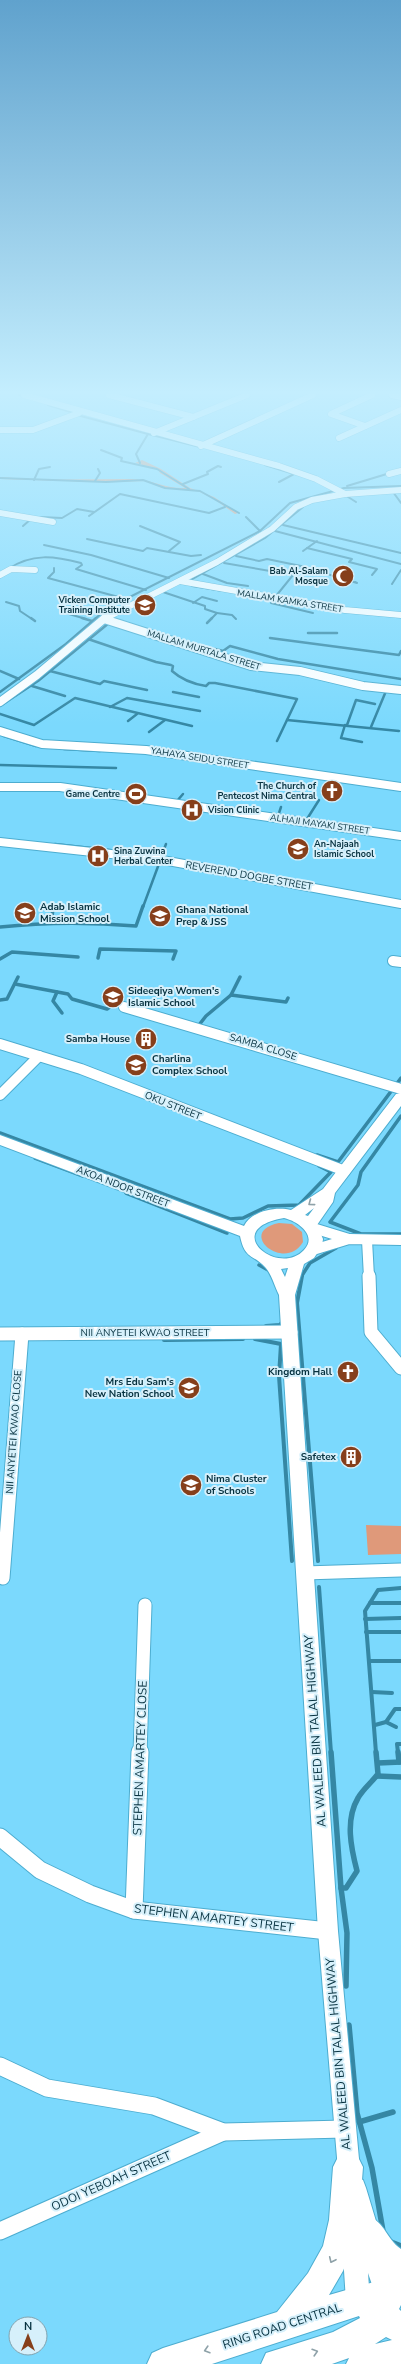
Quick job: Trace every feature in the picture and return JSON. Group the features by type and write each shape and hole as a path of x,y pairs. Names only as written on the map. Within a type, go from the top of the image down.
{"main road":[{"path":"285,2326 306,2302 316,2287 330,2264 341,2238 348,2167"},
{"path":"368,2231 383,2255 401,2266"},
{"path":"277,2364 347,2342 362,2335 386,2306"},
{"name":"RING ROAD CENTRAL","path":"163,2364 285,2326 386,2306"},
{"path":"362,2364 401,2353"}],"street":[{"path":"0,702 66,652 104,619 116,611 180,581 272,529 296,507 300,505"},
{"path":"0,513 53,522"},
{"path":"0,575 11,569 35,570"},
{"name":"MALLAM KAMKA STREET","path":"180,581 345,610 401,615"},
{"name":"MALLAM MURTALA STREET","path":"104,619 251,666 307,672 363,686 401,690"},
{"name":"YAHAYA SEIDU STREET","path":"0,731 42,744 146,750 401,787"},
{"name":"ALHAJI MAYAKI STREET","path":"0,786 60,787 401,836"},
{"name":"REVEREND DOGBE STREET","path":"0,842 157,859 401,904"},
{"name":"SAMBA CLOSE","path":"124,1007 401,1089"},
{"name":"OKU STREET","path":"0,1044 81,1069 207,1119 345,1170"},
{"path":"0,1095 39,1056"},
{"path":"294,1215 328,1192 401,1097"},
{"name":"AKOA NDOR STREET","path":"0,1140 247,1232"},
{"path":"311,1226 326,1202 328,1192"},
{"path":"349,1239 313,1250 298,1261 284,1263 270,1262 261,1258 251,1250 246,1240 247,1232 256,1220 265,1216 279,1214 294,1215 311,1226 349,1239 401,1240"},
{"path":"311,1226 316,1239 313,1250"},
{"path":"367,1240 372,1332 401,1368"},
{"name":"AL WALEED BIN TALAL HIGHWAY","path":"287,1295 298,1261"},
{"name":"AL WALEED BIN TALAL HIGHWAY","path":"270,1262 287,1295 291,1332 304,1573 328,1931 348,2167 386,2306"},
{"name":"NII ANYETEI KWAO STREET","path":"0,1334 291,1332"},
{"name":"NII ANYETEI KWAO CLOSE","path":"3,1578 22,1334"},
{"path":"304,1573 401,1570"},
{"name":"STEPHEN AMARTEY CLOSE","path":"134,1910 145,1605"},
{"name":"STEPHEN AMARTEY STREET","path":"0,1838 40,1870 90,1894 134,1910 328,1931"},
{"path":"0,2066 47,2088 154,2106 223,2132 284,2132 344,2129"},
{"name":"ODOI YEBOAH STREET","path":"0,2231 223,2132"},
{"name":"AL WALEED BIN TALAL HIGHWAY","path":"348,2167 368,2231 386,2306"}],"shaded area":[{"path":"223,505 226,505 238,513 235,514"},
{"path":"279,1223 292,1224 302,1232 303,1242 295,1250 285,1253 276,1252 268,1248 263,1241 262,1234 267,1228"},
{"path":"366,1525 401,1526 401,1554 368,1555"}],"waterway":[{"path":"89,516 104,505"},
{"path":"173,505 209,513 225,507"},
{"path":"225,505 239,513"},
{"path":"260,531 288,505"},
{"path":"189,581 265,538 303,507"},
{"path":"40,517 62,518 77,509 94,512"},
{"path":"246,517 260,531"},
{"path":"23,526 31,519"},
{"path":"283,525 401,553"},
{"path":"140,526 180,542 169,551"},
{"path":"168,578 260,531"},
{"path":"275,531 316,542"},
{"path":"87,539 143,551 147,548 191,556 201,555"},
{"path":"307,548 316,542"},
{"path":"316,542 401,564"},
{"path":"44,545 91,555 168,578"},
{"path":"303,551 307,548"},
{"path":"307,548 352,559 349,562 377,569 372,575"},
{"path":"236,556 259,561 267,559 301,566 357,583 355,582"},
{"path":"8,569 26,560 35,558 43,557 62,559 81,563 82,565 76,569 144,590"},
{"path":"224,563 293,575 276,596"},
{"path":"54,568 54,572 48,578 126,599"},
{"path":"392,584 401,570"},
{"path":"203,574 227,583 248,586"},
{"path":"144,590 168,578"},
{"path":"192,586 223,591"},
{"path":"126,599 144,590"},
{"path":"163,592 194,602"},
{"path":"194,602 202,597 217,601"},
{"path":"95,619 106,609 126,599"},
{"path":"6,602 19,606 20,611 32,619"},
{"path":"194,602 205,606 205,609 217,613"},
{"path":"271,603 313,613"},
{"path":"207,623 217,613"},
{"path":"217,613 232,615 236,619"},
{"path":"69,614 86,619"},
{"path":"31,618 35,621"},
{"path":"82,618 92,621"},
{"path":"18,679 66,644 96,618"},
{"path":"89,639 109,623"},
{"path":"308,633 337,633"},
{"path":"270,638 399,655 401,651"},
{"path":"50,671 89,639"},
{"path":"89,639 156,662 171,665 173,666 172,671 176,674 197,684 206,686 209,683 215,683 297,699 287,720"},
{"path":"209,651 215,649 223,651 230,646 278,659 401,679"},
{"path":"0,671 18,679"},
{"path":"0,706 38,681 50,671"},
{"path":"50,671 100,684 104,681 147,690"},
{"path":"0,692 18,679"},
{"path":"32,686 65,696"},
{"path":"371,727 386,691"},
{"path":"173,692 199,697"},
{"path":"0,714 34,725 75,698 111,707"},
{"path":"111,707 127,698 200,711"},
{"path":"347,725 356,700 375,704"},
{"path":"111,707 192,726"},
{"path":"128,721 137,714"},
{"path":"149,732 165,720"},
{"path":"277,741 287,720"},
{"path":"287,720 345,726"},
{"path":"345,726 399,731"},
{"path":"345,726 341,738 362,742"},
{"path":"4,736 36,746"},
{"path":"64,749 100,751"},
{"path":"0,765 116,768"},
{"path":"177,801 183,794"},
{"path":"307,819 319,800"},
{"path":"278,816 281,807"},
{"path":"55,844 118,851"},
{"path":"161,857 166,844"},
{"path":"143,907 160,861"},
{"path":"0,927 68,923 136,926 143,906"},
{"path":"51,923 53,909"},
{"path":"98,958 100,949 176,951 173,959"},
{"path":"0,959 12,952 78,957"},
{"path":"0,1000 7,999 18,977"},
{"path":"231,995 240,977"},
{"path":"15,984 68,994 72,999 107,1009 115,1003 124,1004"},
{"path":"57,992 53,1001 62,1013"},
{"path":"199,1025 206,1016 231,995"},
{"path":"231,995 286,1002 288,998"},
{"path":"317,1155 338,1162 401,1078"},
{"path":"401,1116 361,1172 358,1185 330,1222 361,1234 401,1234"},
{"path":"0,1133 230,1219 243,1218 268,1206 299,1205 331,1172 319,1166"},
{"path":"35,1158 83,1176"},
{"path":"126,1193 227,1233"},
{"path":"301,1277 310,1263 336,1248"},
{"path":"259,1265 270,1271"},
{"path":"302,1276 297,1303 318,1561"},
{"path":"266,1326 280,1325 283,1321"},
{"path":"164,1340 243,1339"},
{"path":"255,1339 281,1344 279,1376 292,1561"},
{"path":"319,1587 331,1753"},
{"path":"366,1619 365,1611 378,1590 401,1588"},
{"path":"370,1603 401,1603"},
{"path":"366,1619 401,1618"},
{"path":"366,1619 367,1632"},
{"path":"367,1632 401,1632"},
{"path":"367,1632 376,1753"},
{"path":"369,1661 401,1661"},
{"path":"372,1692 392,1693"},
{"path":"386,1722 395,1709 401,1709"},
{"path":"375,1725 386,1722"},
{"path":"386,1722 396,1727"},
{"path":"398,1753 397,1744 401,1744"},
{"path":"331,1752 341,1888"},
{"path":"341,1888 346,1888 357,1871 351,1844 350,1825 354,1807 358,1798 378,1774 376,1752"},
{"path":"398,1752 399,1762"},
{"path":"378,1763 401,1762"},
{"path":"377,1776 401,1777"},
{"path":"341,1888 347,1933 346,1986"},
{"path":"349,2025 357,2113 359,2122"},
{"path":"359,2122 393,2112"},
{"path":"359,2122 372,2168 383,2231"},
{"path":"391,2242 401,2246"}],"place":[{"name":"Bab Al-Salam Mosque","path":"343,576"},
{"name":"Vicken Computer Training Institute","path":"145,605"},
{"name":"The Church of Pentecost Nima Central","path":"332,791"},
{"name":"Game Centre","path":"136,794"},
{"name":"Vision Clinic","path":"192,810"},
{"name":"An-Najaah Islamic School","path":"298,849"},
{"name":"Sina Zuwina Herbal Center","path":"98,856"},
{"name":"Adab Islamic Mission School","path":"25,913"},
{"name":"Ghana National Prep & JSS","path":"160,916"},
{"name":"Sideeqiya Women's Islamic School","path":"113,997"},
{"name":"Samba House","path":"146,1039"},
{"name":"Charlina Complex School","path":"136,1065"},
{"name":"Kingdom Hall","path":"348,1372"},
{"name":"Mrs Edu Sam's New Nation School","path":"189,1388"},
{"name":"Safetex","path":"351,1457"},
{"name":"Nima Cluster of Schools","path":"191,1485"}]}
